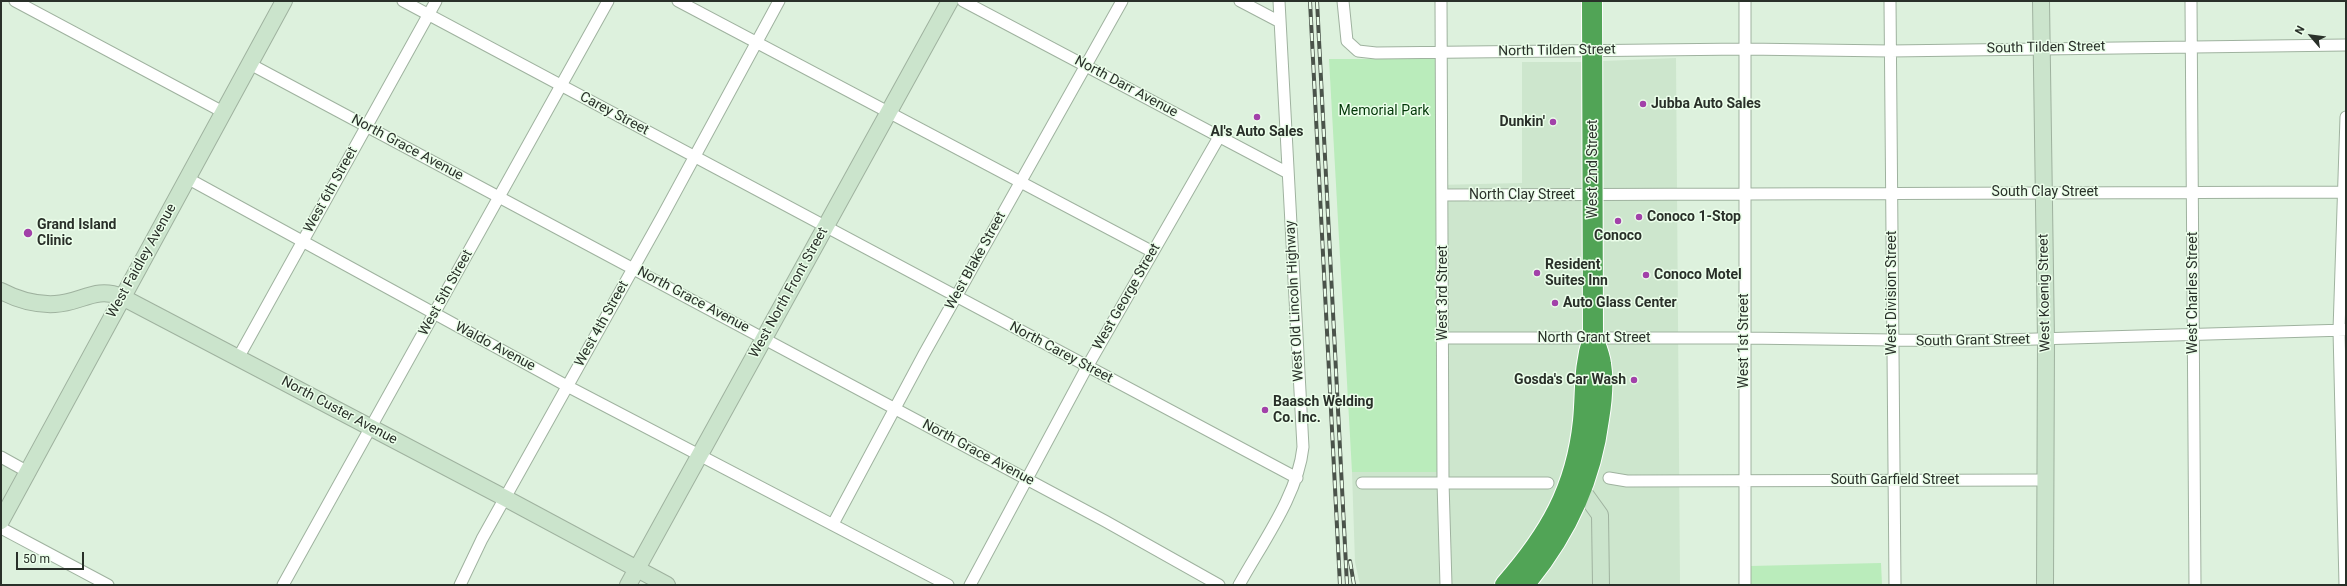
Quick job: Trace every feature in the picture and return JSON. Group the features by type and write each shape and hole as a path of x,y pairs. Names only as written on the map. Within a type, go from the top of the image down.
{"highway":[{"name":"West 2nd Street","path":"1576,486 1581,440 1586,364 1593,338 1594,195 1592,1"},
{"path":"1505,585 1543,538 1557,513 1576,486"},
{"path":"1524,585 1555,545 1569,521 1576,486"}],"street":[{"path":"15,1 223,112"},
{"name":"West Faidley Avenue","path":"1,521 284,1"},
{"name":"Carey Street","path":"403,1 825,226"},
{"name":"West 6th Street","path":"238,358 436,1"},
{"name":"West 5th Street","path":"283,585 608,1"},
{"path":"678,1 1153,252"},
{"name":"West 4th Street","path":"460,585 505,498 695,157 779,1"},
{"name":"West North Front Street","path":"628,585 950,1"},
{"name":"North Darr Avenue","path":"963,1 1288,173"},
{"name":"West Blake Street","path":"833,524 956,297 1122,1"},
{"path":"1240,1 1280,22"},
{"name":"West Old Lincoln Highway","path":"1239,585 1297,478 1303,447 1279,1"},
{"name":"North Tilden Street","path":"1343,1 1348,41 1358,51 1441,52 1745,48"},
{"name":"West 3rd Street","path":"1441,1 1444,338 1443,482 1446,585"},
{"name":"West 1st Street","path":"1745,1 1745,585"},
{"name":"West Division Street","path":"1890,1 1895,585"},
{"name":"West Koenig Street","path":"2041,1 2046,340 2045,585"},
{"name":"West Charles Street","path":"2192,1 2195,585"},
{"name":"South Tilden Street","path":"1745,48 1890,51 2346,45"},
{"name":"North Grace Avenue","path":"250,64 1027,479 1219,585"},
{"path":"2345,585 2342,330 2346,117"},
{"name":"West George Street","path":"970,585 1087,367 1219,137"},
{"name":"Waldo Avenue","path":"187,178 567,386 948,585"},
{"name":"South Clay Street","path":"1744,195 2044,191 2345,192"},
{"name":"North Clay Street","path":"1443,195 1744,195"},
{"name":"North Carey Street","path":"825,226 1297,478"},
{"name":"North Custer Avenue","path":"1,291 31,302 56,304 103,292 122,297 505,498 667,585"},
{"name":"South Grant Street","path":"1744,338 1892,341 2046,340 2342,330"},
{"name":"North Grant Street","path":"1444,338 1744,338"},
{"path":"1,457 28,472"},
{"name":"South Garfield Street","path":"1609,478 1627,480 1745,481 1894,479 2046,480"},
{"path":"1362,482 1548,483"},
{"path":"1576,486 1600,515 1601,585"},
{"path":"1,528 108,585"}],"shaded area":[{"path":"1676,58 1680,585 1360,585 1355,562 1352,472 1440,472 1436,185 1522,183 1522,62 1579,62"},
{"path":"1,464 18,473 1,503"}],"green space":[{"name":"Memorial Park","path":"1329,59 1435,59 1440,472 1352,472"},
{"path":"1881,563 1882,585 1750,585 1750,566"}],"railway":[{"path":"1310,1 1340,585"},
{"path":"1317,1 1347,585"},
{"path":"1350,561 1354,585"}],"place":[{"name":"Jubba Auto Sales","path":"1643,104"},
{"name":"Al's Auto Sales","path":"1257,117"},
{"name":"Dunkin'","path":"1553,122"},
{"name":"Conoco 1-Stop","path":"1639,217"},
{"name":"Conoco","path":"1618,221"},
{"name":"Grand Island Clinic","path":"28,233"},
{"name":"Resident Suites Inn","path":"1537,273"},
{"name":"Conoco Motel","path":"1646,275"},
{"name":"Auto Glass Center","path":"1555,303"},
{"name":"Gosda's Car Wash","path":"1634,380"},
{"name":"Baasch Welding Co. Inc.","path":"1265,410"}]}
